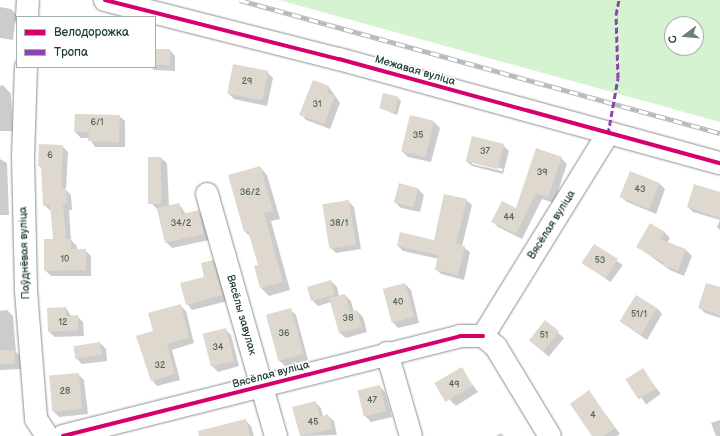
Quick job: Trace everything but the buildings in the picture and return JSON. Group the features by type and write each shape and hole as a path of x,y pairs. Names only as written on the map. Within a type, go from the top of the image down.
{"street":[{"path":"27,16 28,0"},
{"name":"Межавая вуліца","path":"105,0 339,59 608,134 720,163"},
{"name":"Паўднёвая вуліца","path":"26,68 23,157 26,284 36,419 47,436"},
{"name":"Вясёлая вуліца","path":"63,436 262,387 387,353 460,336 483,336 608,134"},
{"name":"Вясёлы завулак","path":"207,194 276,436"},
{"path":"483,336 496,347 550,436"},
{"path":"387,353 411,436"}],"green space":[{"path":"279,0 720,0 720,122"}],"railway":[{"path":"240,0 720,133"}],"marked path":[{"path":"608,134 618,78 616,15 619,0"}],"cycle path":[{"path":"105,0 339,59 720,163"},
{"path":"63,436 460,336 483,336"}]}
